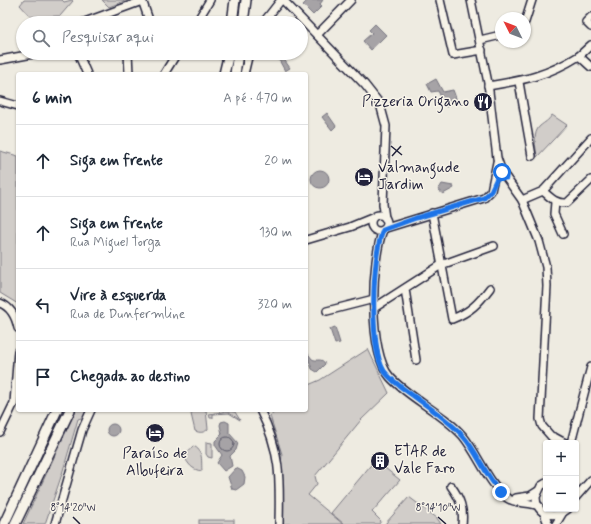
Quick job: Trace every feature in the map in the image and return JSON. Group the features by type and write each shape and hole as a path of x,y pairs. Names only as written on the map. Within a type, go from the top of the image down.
{"main road":[{"path":"233,16 235,0"},
{"path":"244,16 246,0"},
{"path":"224,72 227,60"},
{"path":"235,72 237,60"},
{"path":"4,524 56,412"},
{"path":"15,524 69,412"}],"street":[{"path":"100,16 142,0 148,16"},
{"path":"200,16 210,0"},
{"path":"269,16 282,0 298,16"},
{"path":"317,35 351,0"},
{"path":"440,0 453,55 482,50"},
{"path":"350,227 384,229 484,198 491,191 494,182 497,158 488,86 471,0"},
{"path":"528,12 532,0"},
{"path":"591,18 586,22 591,27"},
{"path":"308,26 375,95 380,104 386,126 384,204 386,219 378,247 373,284 379,358 384,370 391,378 440,415 463,436 478,456 495,486 507,498 539,506"},
{"path":"480,40 495,36"},
{"path":"488,86 519,82 550,72 579,56 591,45"},
{"path":"579,56 591,67"},
{"path":"0,60 16,57"},
{"path":"80,60 86,72"},
{"path":"129,60 130,72"},
{"path":"165,72 171,60"},
{"path":"244,72 247,60"},
{"path":"519,82 532,156"},
{"path":"0,101 16,105"},
{"path":"522,200 543,191 591,138"},
{"path":"497,158 506,178 522,200 539,241 546,267 547,286 540,419 554,440"},
{"path":"494,182 497,178 506,178"},
{"path":"543,191 555,202 560,204 567,203 591,180"},
{"path":"555,202 554,214 563,234"},
{"path":"378,247 374,229 370,224 384,204"},
{"path":"432,213 452,319 467,313 481,300 490,288"},
{"path":"308,239 350,227 374,217 386,219 416,218"},
{"path":"374,308 441,265 494,246"},
{"path":"405,289 416,360"},
{"path":"327,311 374,299"},
{"path":"0,303 7,306 16,323"},
{"path":"572,440 591,367"},
{"path":"0,432 14,403 16,377"},
{"path":"55,524 82,430 90,412"},
{"path":"261,412 277,456 280,478 279,524"},
{"path":"547,432 560,440"},
{"path":"579,486 584,485 591,480"},
{"path":"579,494 591,480"},
{"path":"452,486 460,500 463,517 462,524"},
{"path":"501,492 513,497 523,498 538,491 543,486"},
{"path":"538,491 536,501 544,513 548,524"},
{"path":"544,513 549,515 561,512"},
{"path":"556,524 564,512"}],"shaded area":[{"path":"24,0 73,1 60,16 30,16 20,5"},
{"path":"102,0 127,0 109,7"},
{"path":"552,115 567,125 537,157 535,140 536,132"},
{"path":"0,151 16,155 16,303 0,293"},
{"path":"368,349 389,393 361,420 315,476 317,484 308,495 343,524 283,524 280,478 282,454 270,416 273,412 308,412 308,385 320,380"},
{"path":"75,412 86,412 84,417 78,419 62,474 45,524 23,524"},
{"path":"192,412 206,412 208,429 200,432 195,431 191,414"},
{"path":"235,412 240,420 229,413 213,414 213,418 210,418 209,414"},
{"path":"206,442 212,443 212,458 208,457 206,454"},
{"path":"193,446 199,450 202,460 202,471 191,466 184,456"},
{"path":"375,460 400,480 372,512 381,521 379,524 344,524 331,513"},
{"path":"409,497 437,518 441,524 385,524"},
{"path":"199,520 234,520 234,524 199,524"}],"water":[{"path":"308,0 323,0 320,4 322,6 313,15 303,5"},
{"path":"375,24 386,35 371,50 363,41 372,33 369,30"},
{"path":"279,60 284,60 290,68 285,71"},
{"path":"436,79 443,92 453,90 457,101 446,107 438,91 431,92 427,84"},
{"path":"327,113 336,126 332,130 322,117"},
{"path":"320,170 326,173 329,179 326,185 320,188 314,185 311,179 314,173"},
{"path":"442,184 453,186 454,188 443,194 438,190"},
{"path":"335,327 340,343 335,344 330,329"},
{"path":"308,354 312,359 321,360 325,364 317,372 312,369"},
{"path":"225,421 229,423 229,433 238,443 236,450 230,456 232,466 224,471 217,463 222,455 215,445 215,441 222,434 220,425 221,422"},
{"path":"113,424 117,426 119,430 117,434 113,436 109,434 107,430 109,426"},
{"path":"236,468 242,471 245,477 244,484 236,490 232,489 228,477"}],"place":[{"name":"Pizzeria Origano","path":"483,102"},
{"name":"Valmangude Jardim","path":"364,177"},
{"name":"Paraíso de Albufeira","path":"155,433"},
{"name":"ETAR de Vale Faro","path":"380,461"}],"route":[{"path":"501,492 495,486 478,456 463,436 440,415 402,388 384,370 379,358 376,338 373,284 377,250 383,230 390,226 484,198 491,191 497,178 501,176 506,178 502,172"}]}
